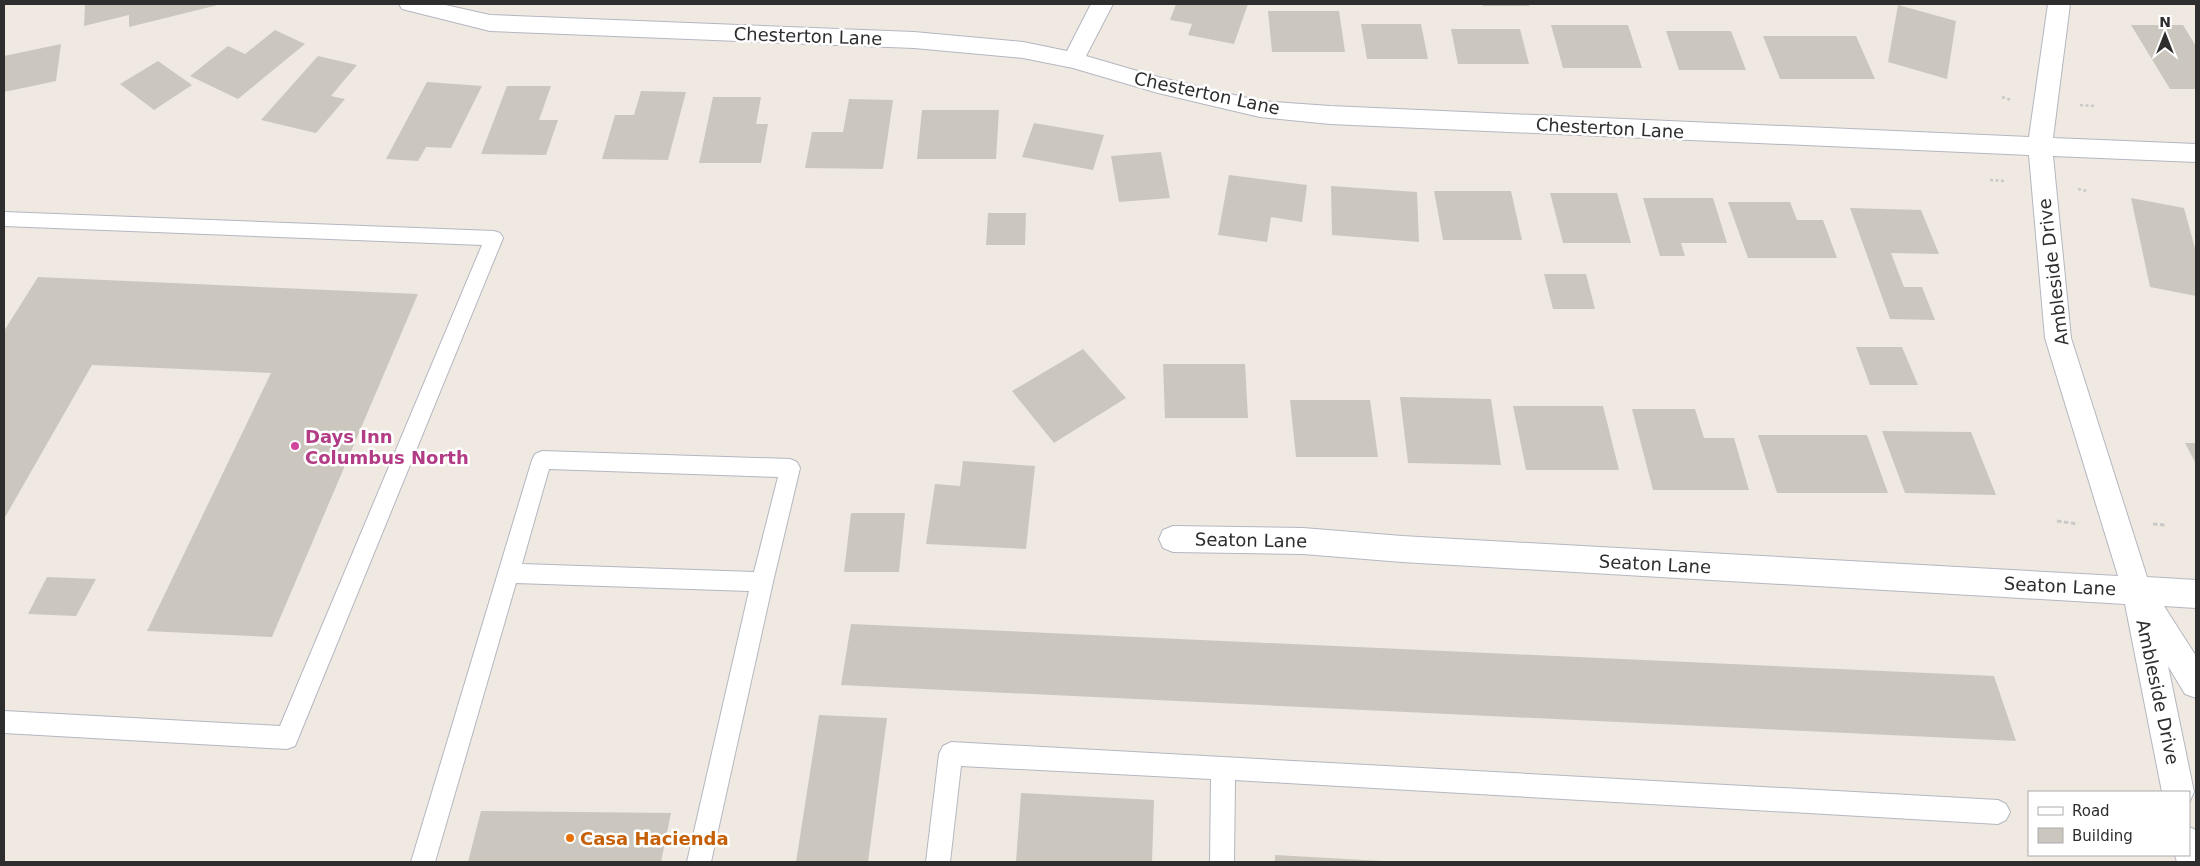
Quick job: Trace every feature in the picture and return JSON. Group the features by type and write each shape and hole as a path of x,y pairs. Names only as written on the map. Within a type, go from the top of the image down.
{"street":[{"name":"Chesterton Lane","path":"410,4 490,23 914,40 1023,50 1073,60 1158,85 1260,109 1330,115 2196,153"},
{"path":"1073,60 1102,4"},
{"name":"Ambleside Drive","path":"2059,4 2040,146 2058,338 2137,591 2178,791"},
{"name":"Seaton Lane","path":"1174,539 1302,541 1412,550 2196,594"},
{"name":"Ambleside Drive","path":"2137,591 2196,683"},
{"path":"2190,848 2193,862"}],"lane":[{"path":"4,219 494,238 287,738 4,722"},
{"path":"423,862 542,460 790,468 762,582 699,862"},
{"path":"509,573 762,582"},
{"path":"938,862 951,754 1998,812"},
{"path":"1222,768 1222,862"}],"path":[{"path":"2080,104 2094,106"},
{"path":"1990,180 2006,181"},
{"path":"2057,521 2078,524"}],"building":[{"path":"85,4 222,4 129,27 129,15 84,26"},
{"path":"1176,4 1248,4 1234,44 1188,35 1192,24 1170,20"},
{"path":"1482,4 1529,4 1529,6 1483,6"},
{"path":"1898,5 1956,21 1947,79 1888,62"},
{"path":"1268,11 1339,11 1345,52 1272,52"},
{"path":"1361,24 1421,24 1428,59 1367,59"},
{"path":"1551,25 1628,25 1642,68 1563,68"},
{"path":"2131,25 2183,25 2196,46 2196,89 2170,89"},
{"path":"1451,29 1520,29 1529,64 1458,64"},
{"path":"275,30 305,44 238,99 190,76 228,46 245,54"},
{"path":"1666,31 1731,31 1746,70 1679,70"},
{"path":"1763,36 1856,36 1875,79 1780,79"},
{"path":"61,44 56,81 4,92 4,56"},
{"path":"318,56 357,65 331,96 345,99 316,133 261,120"},
{"path":"158,61 192,85 154,110 120,84"},
{"path":"427,82 482,86 451,148 426,147 418,161 386,159"},
{"path":"507,86 551,86 539,120 558,120 546,155 481,154"},
{"path":"641,91 686,92 668,160 602,159 615,115 634,115"},
{"path":"713,97 761,97 756,124 768,124 761,163 699,163"},
{"path":"849,99 893,100 883,169 805,168 812,132 843,132"},
{"path":"922,110 999,110 996,159 917,159"},
{"path":"1034,123 1104,135 1093,170 1022,157"},
{"path":"1161,152 1170,198 1119,202 1111,156"},
{"path":"1229,175 1307,185 1302,222 1271,217 1267,242 1218,235"},
{"path":"1331,186 1417,192 1419,242 1332,235"},
{"path":"1434,191 1511,191 1522,240 1443,240"},
{"path":"1550,193 1617,193 1631,243 1563,243"},
{"path":"1643,198 1713,198 1727,243 1681,243 1685,256 1660,256"},
{"path":"2131,198 2184,208 2196,252 2196,296 2150,287"},
{"path":"1728,202 1790,202 1797,220 1823,220 1837,258 1748,258"},
{"path":"1850,208 1921,210 1939,254 1891,253 1904,287 1922,287 1935,320 1890,319"},
{"path":"988,213 1026,213 1025,245 986,245"},
{"path":"1544,274 1586,274 1595,309 1553,309"},
{"name":"Days Inn Columbus North","path":"38,277 418,294 272,637 147,631 271,373 92,365 4,519 4,331"},
{"path":"1856,347 1902,347 1918,385 1870,385"},
{"path":"1083,349 1126,398 1054,443 1012,391"},
{"path":"1163,364 1245,364 1248,418 1165,418"},
{"path":"1400,397 1491,399 1501,465 1408,463"},
{"path":"1290,400 1370,400 1378,457 1296,457"},
{"path":"1513,406 1603,406 1619,470 1526,470"},
{"path":"1632,409 1695,409 1704,438 1734,438 1749,490 1653,490"},
{"path":"1882,431 1971,432 1996,495 1905,493"},
{"path":"1758,435 1867,435 1888,493 1777,493"},
{"path":"2185,443 2196,443 2196,464"},
{"path":"963,461 1035,466 1026,549 926,544 935,484 960,486"},
{"path":"851,513 905,513 899,572 844,572"},
{"path":"47,577 96,579 76,616 28,614"},
{"path":"851,624 1994,676 2016,741 841,685"},
{"path":"819,715 887,718 868,862 796,862"},
{"path":"1021,793 1154,800 1152,862 1016,862"},
{"name":"Casa Hacienda","path":"481,811 671,813 661,862 468,862"},
{"path":"1275,855 1382,861 1382,862 1275,862"}],"place":[{"name":"Days Inn Columbus North","path":"295,446"},
{"name":"Casa Hacienda","path":"570,838"}]}
